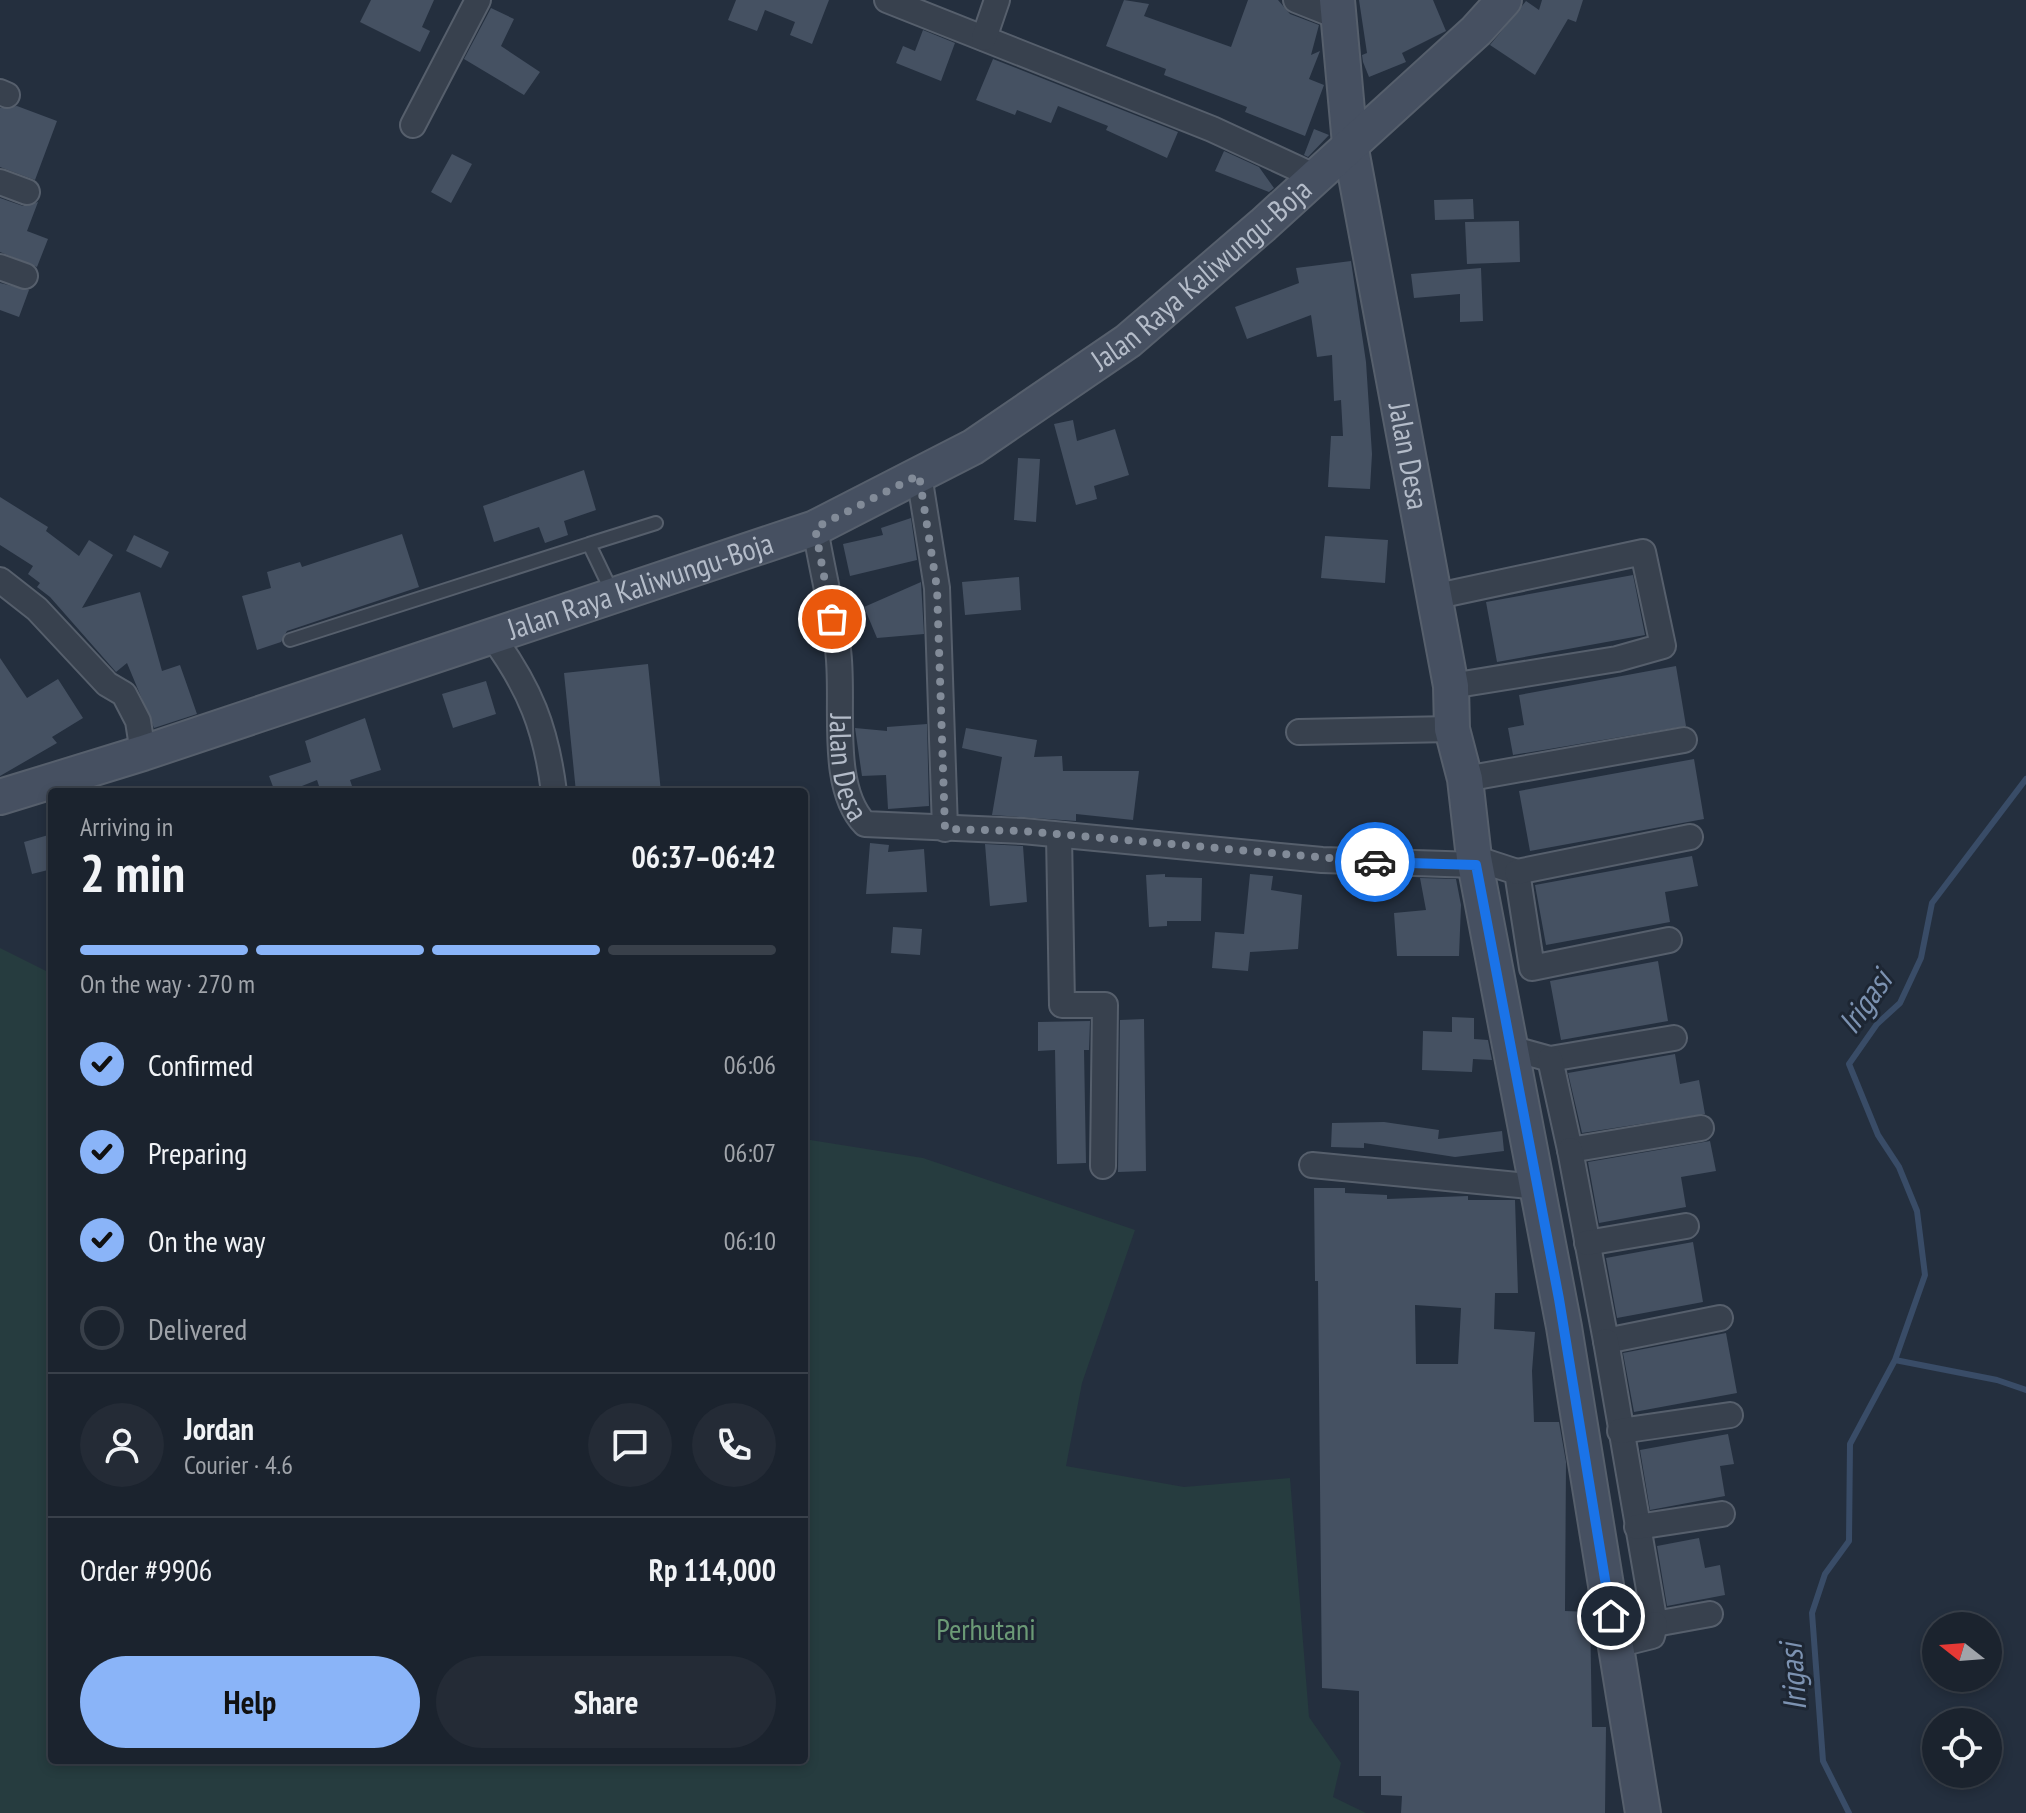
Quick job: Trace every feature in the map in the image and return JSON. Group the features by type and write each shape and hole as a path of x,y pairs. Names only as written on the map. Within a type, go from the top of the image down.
{"street":[{"path":"413,125 478,0"},
{"path":"887,0 1212,129 1316,177"},
{"path":"984,38 997,0"},
{"path":"1296,0 1338,9"},
{"name":"Jalan Raya Kaliwungu-Boja","path":"0,797 143,753 815,528 919,475 984,440 1128,341 1316,177 1493,6"},
{"name":"Jalan Desa","path":"1338,9 1350,144 1451,686 1452,729 1465,779 1475,862 1539,1187 1643,1813"},
{"path":"0,182 27,192"},
{"path":"0,267 25,276"},
{"path":"919,475 937,588 945,829"},
{"name":"Jalan Desa","path":"815,528 838,653 843,764 853,812 865,824 1059,835 1322,860 1475,862"},
{"path":"1433,597 1643,552 1663,646 1617,659 1451,686"},
{"path":"0,580 37,609 107,684 124,694 138,721 143,753"},
{"path":"492,636 518,670 540,715 553,788"},
{"path":"1299,732 1452,729"},
{"path":"1465,779 1684,740"},
{"path":"1059,835 1062,1005 1105,1005 1103,1166"},
{"path":"1475,862 1517,872 1690,837"},
{"path":"1517,872 1532,968 1669,940"},
{"path":"1510,1048 1550,1059 1674,1038"},
{"path":"1550,1059 1606,1341 1655,1624 1652,1636 1616,1645"},
{"path":"1570,1150 1701,1128"},
{"path":"1312,1165 1539,1187"},
{"path":"1587,1243 1686,1226"},
{"path":"1606,1341 1720,1318"},
{"path":"1620,1431 1730,1415"},
{"path":"1637,1527 1722,1514"},
{"path":"1655,1624 1710,1614"}],"lane":[{"path":"290,640 656,523"},
{"path":"589,544 613,594"}],"green space":[{"name":"Perhutani","path":"0,948 48,972 48,1764 808,1764 808,1140 923,1158 1135,1230 1082,1383 1066,1466 1184,1487 1290,1478 1309,1717 1341,1763 1333,1797 1366,1813 0,1813"}],"building":[{"path":"371,0 434,0 422,27 430,31 420,52 360,22"},
{"path":"736,0 829,0 812,44 790,35 795,22 765,10 757,31 728,20"},
{"path":"1124,0 1149,4 1144,16 1231,47 1248,0 1278,0 1290,14 1319,25 1311,55 1320,51 1309,79 1324,85 1305,136 1245,112 1247,107 1164,75 1166,69 1106,46"},
{"path":"1359,0 1433,0 1446,31 1402,53 1406,62 1369,77 1362,55 1367,53"},
{"path":"1542,0 1583,0 1576,22 1568,19 1535,75 1490,45 1526,1 1539,10"},
{"path":"491,8 514,19 501,46 540,72 524,95 464,59"},
{"path":"923,30 955,43 941,81 896,63 903,46 915,51"},
{"path":"993,59 1178,132 1167,158 1106,130 1108,126 1058,106 1051,123 1017,110 1015,115 976,100"},
{"path":"17,106 57,121 35,180 0,167 0,108"},
{"path":"1314,129 1329,135 1308,157 1304,155"},
{"path":"1224,151 1259,167 1274,188 1269,192 1215,171"},
{"path":"452,154 472,164 451,203 431,192"},
{"path":"0,198 23,206 38,202 27,231 48,239 37,267 0,252"},
{"path":"1473,199 1474,219 1435,220 1434,200"},
{"path":"1519,221 1520,262 1467,264 1465,222"},
{"path":"1351,261 1366,362 1372,454 1370,489 1328,487 1331,436 1343,436 1341,400 1334,401 1332,355 1317,357 1311,315 1247,339 1235,307 1299,283 1296,268"},
{"path":"1481,268 1483,321 1460,322 1460,294 1414,298 1411,274"},
{"path":"0,283 29,290 19,317 0,310"},
{"path":"1073,420 1077,441 1115,429 1129,475 1094,486 1097,499 1076,505 1054,424"},
{"path":"1018,458 1040,459 1036,522 1014,520"},
{"path":"584,470 596,510 564,521 568,535 545,543 539,527 494,542 483,506"},
{"path":"0,497 48,527 46,531 79,556 89,540 113,555 82,608 140,592 162,671 180,665 197,714 154,728 127,663 116,672 50,597 37,587 40,583 28,574 33,566 0,545"},
{"path":"911,518 917,560 850,576 843,544 883,535 881,528"},
{"path":"402,534 419,587 287,631 281,642 257,650 242,596 271,588 267,572 300,562 302,567"},
{"path":"134,535 169,552 161,568 126,551"},
{"path":"1325,536 1388,540 1385,583 1321,578"},
{"path":"1633,575 1645,635 1497,662 1486,602"},
{"path":"1019,577 1021,610 965,615 962,582"},
{"path":"921,582 924,634 877,638 864,607"},
{"path":"0,658 27,698 58,679 83,718 52,737 57,743 0,776"},
{"path":"648,664 661,788 576,788 564,673"},
{"path":"1676,666 1686,726 1513,755 1508,728 1524,725 1519,695"},
{"path":"486,681 496,714 453,728 442,694"},
{"path":"365,718 381,770 350,780 353,788 320,788 317,780 297,788 274,788 269,776 311,762 305,741"},
{"path":"927,724 929,806 888,809 886,775 862,776 855,728 887,731 887,727"},
{"path":"966,728 1037,740 1034,757 1062,756 1063,771 1139,771 1133,820 1076,814 1076,821 992,815 1002,757 962,748"},
{"path":"1694,759 1704,819 1530,851 1519,791"},
{"path":"48,835 48,870 32,874 24,842"},
{"path":"870,843 889,845 888,852 924,849 927,892 866,894"},
{"path":"985,844 1023,846 1027,902 990,906"},
{"path":"1692,856 1698,886 1665,892 1670,922 1546,945 1535,885"},
{"path":"1165,874 1165,877 1202,878 1201,921 1167,921 1167,926 1149,927 1146,875"},
{"path":"1250,874 1273,876 1271,890 1302,895 1298,949 1250,952 1248,971 1212,968 1215,932 1244,934"},
{"path":"1420,878 1456,879 1461,905 1459,956 1397,956 1394,913 1426,910"},
{"path":"893,927 922,929 920,955 891,953"},
{"path":"1658,961 1668,1021 1561,1040 1550,981"},
{"path":"1452,1017 1474,1018 1474,1039 1488,1040 1492,1060 1473,1059 1472,1072 1422,1070 1423,1031 1452,1032"},
{"path":"1144,1019 1146,1171 1118,1172 1120,1020"},
{"path":"1090,1021 1089,1050 1084,1050 1086,1163 1057,1164 1055,1050 1038,1051 1038,1022"},
{"path":"1675,1054 1680,1084 1699,1080 1705,1114 1582,1133 1568,1073"},
{"path":"1384,1122 1439,1130 1438,1139 1502,1131 1504,1151 1455,1157 1364,1143 1364,1148 1331,1147 1332,1123"},
{"path":"1710,1141 1716,1171 1681,1177 1686,1207 1599,1223 1588,1162"},
{"path":"1314,1188 1345,1188 1345,1193 1387,1195 1387,1199 1468,1196 1468,1200 1515,1200 1518,1293 1495,1293 1494,1329 1535,1332 1532,1371 1534,1422 1559,1422 1566,1462 1565,1611 1590,1612 1592,1727 1606,1727 1605,1813 1401,1813 1402,1796 1381,1795 1381,1776 1359,1776 1359,1691 1322,1688 1318,1281 1315,1281","holes":["1415,1305 1461,1308 1458,1364 1416,1364"]},
{"path":"1693,1242 1703,1302 1617,1318 1606,1258"},
{"path":"1726,1333 1737,1393 1634,1412 1623,1353"},
{"path":"1728,1434 1734,1464 1720,1466 1725,1496 1650,1510 1640,1450"},
{"path":"1699,1538 1705,1568 1720,1565 1725,1595 1667,1606 1657,1546"}],"waterway":[{"name":"Irigasi","path":"1849,1813 1823,1761 1812,1613 1825,1574 1849,1541 1850,1444 1895,1360 1925,1275 1917,1211 1899,1167 1878,1135 1849,1064 1877,1024 1900,1003 1921,958 1932,903 2026,779"},
{"name":"Irigasi","path":"1895,1360 1997,1380 2026,1390"}],"way so far":[{"path":"832,619 815,528 919,475 937,588 945,829 1023,831 1322,860 1375,862"}],"route":[{"path":"1375,862 1476,865 1559,1299 1611,1616"}]}
